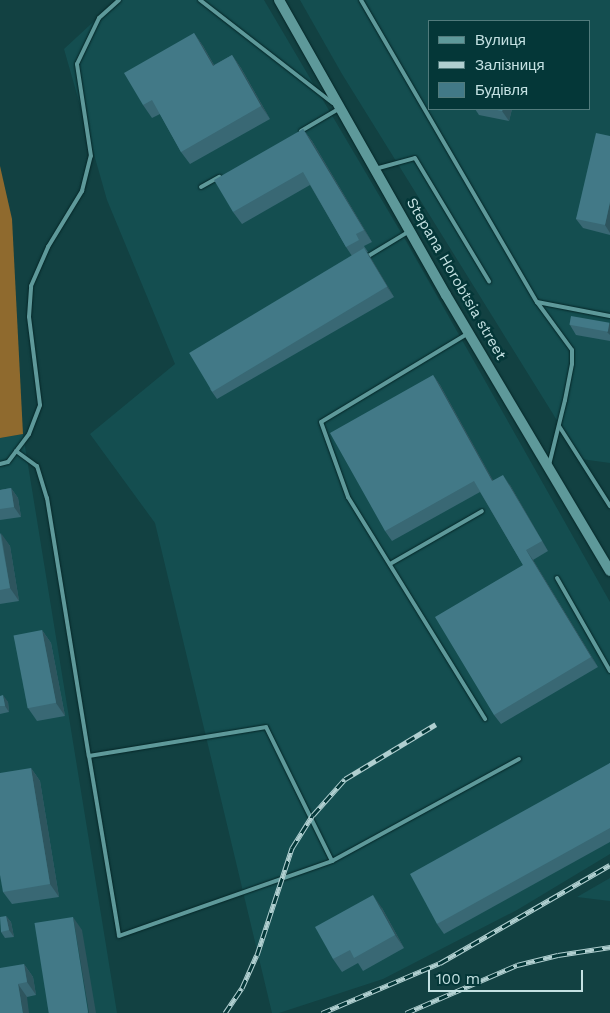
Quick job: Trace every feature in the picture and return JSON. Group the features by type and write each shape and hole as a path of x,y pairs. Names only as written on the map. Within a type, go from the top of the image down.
{"main road":[{"name":"Stepana Horobtsia street","path":"279,0 469,333 610,571"}],"lane":[{"path":"0,464 8,462 28,434 40,405 29,317 31,286 48,247 82,190 91,156 77,64 99,18 119,0"},
{"path":"200,0 341,108 300,132"},
{"path":"361,0 537,302 572,350 572,364 549,468"},
{"path":"375,169 415,158 489,281"},
{"path":"201,187 226,173"},
{"path":"362,260 410,231"},
{"path":"537,302 610,316"},
{"path":"469,333 322,422 348,497 485,719"},
{"path":"559,426 610,506"},
{"path":"16,451 37,466 47,498 119,936 332,861 519,759"},
{"path":"390,564 482,511"},
{"path":"556,578 610,671"},
{"path":"89,756 266,727 332,861"}],"shaded area":[{"path":"117,0 264,0 406,241 610,602 610,854 517,910 383,979 279,1013 272,1013 155,523 90,434 175,364 107,200 64,49"},
{"path":"300,0 610,0 610,463 581,459 342,74"},
{"path":"0,166 12,219 23,434 0,438"},
{"path":"23,434 117,1013 0,1013 0,438"},
{"path":"610,878 610,901 577,897"}],"building":[{"path":"194,33 213,66 232,55 261,106 181,152 152,100 143,105 124,73"},
{"path":"303,129 364,230 356,234 359,240 346,247 303,172 233,212 214,180"},
{"path":"596,133 610,136 610,202 605,225 576,219"},
{"path":"364,248 387,287 212,392 189,353"},
{"path":"571,316 609,323 608,332 569,325"},
{"path":"433,375 492,481 503,475 542,541 526,550 591,657 494,715 435,617 523,565 474,481 385,531 330,433"},
{"path":"11,488 14,507 0,509 0,490"},
{"path":"0,533 10,588 0,590"},
{"path":"42,630 56,703 28,708 14,636"},
{"path":"3,695 5,706 0,706 0,696"},
{"path":"610,763 610,828 437,924 410,874"},
{"path":"31,768 50,884 3,892 0,875 0,773"},
{"path":"373,895 395,935 354,958 350,950 333,959 315,927"},
{"path":"6,916 9,930 1,932 0,917"},
{"path":"73,917 88,1013 49,1013 34,923"},
{"path":"24,964 27,982 18,984 23,1013 0,1013 0,968"}],"railway":[{"path":"225,1013 242,988 257,955 292,848 313,815 345,779 436,724"},
{"path":"322,1013 440,963 610,865"},
{"path":"406,1013 517,965 558,955 610,947"}]}
